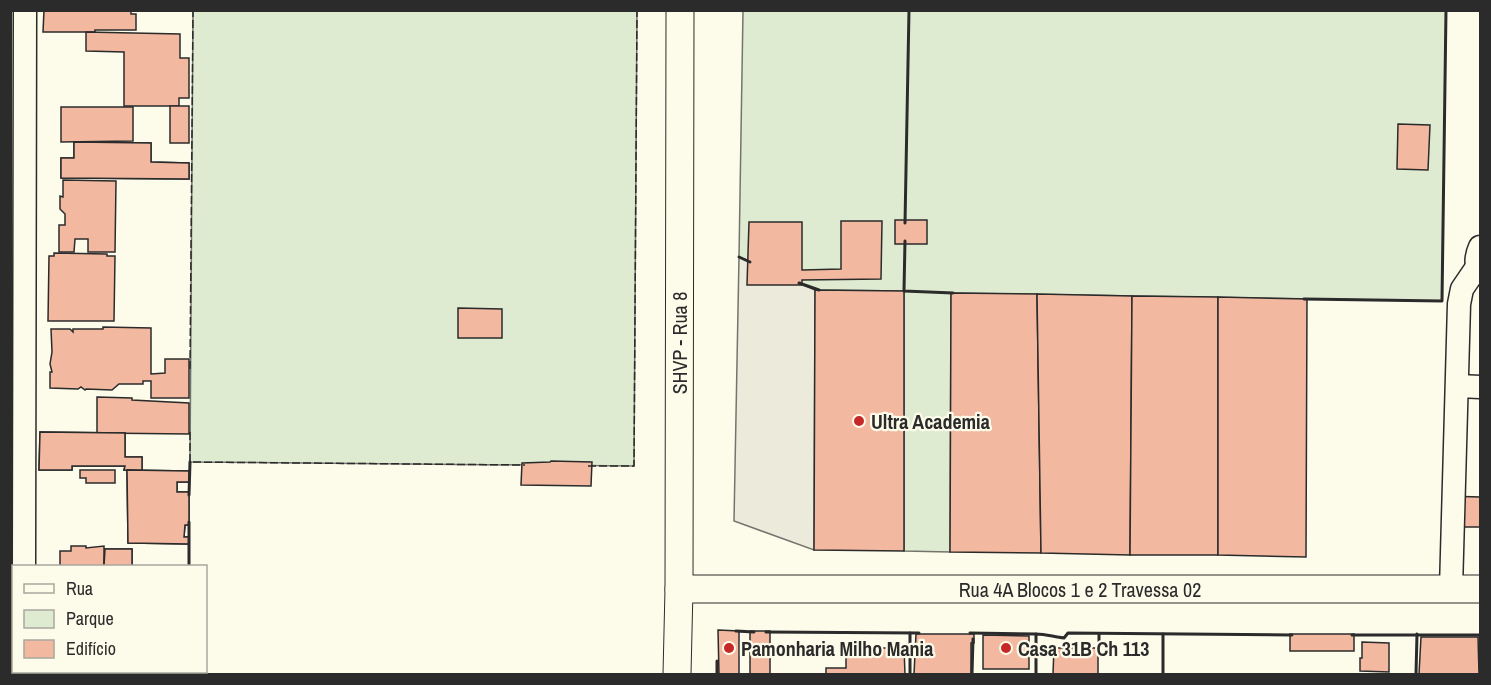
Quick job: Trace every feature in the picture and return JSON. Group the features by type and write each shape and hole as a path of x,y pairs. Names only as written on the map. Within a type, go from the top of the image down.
{"street":[{"path":"24,565 25,10"},
{"name":"SHVP - Rua 8","path":"677,675 680,589 680,10"},
{"path":"1451,589 1459,304 1462,289 1479,262"},
{"path":"1458,386 1480,387"},
{"name":"Rua 4A Blocos 1 e 2 Travessa 02","path":"680,589 1480,589"}],"green space":[{"path":"193,11 637,11 634,466 190,462"},
{"path":"743,11 1446,11 1442,301 951,293 950,552 904,551 904,291 815,290 739,257"}],"shaded area":[{"path":"739,257 815,290 814,550 734,521"}],"building":[{"path":"44,10 131,10 131,14 136,14 136,30 43,32"},
{"path":"86,32 180,34 180,58 189,58 189,98 179,98 179,106 124,106 124,52 86,51"},
{"path":"170,106 189,106 189,143 170,143"},
{"path":"61,107 133,107 133,141 61,142"},
{"path":"1398,124 1430,125 1428,170 1397,169"},
{"path":"74,142 151,143 151,162 189,163 189,179 61,178 61,158 74,158"},
{"path":"74,142 151,143 151,162 189,163 189,179 61,178 61,158 74,158"},
{"path":"63,180 116,181 115,252 88,252 88,239 75,239 74,252 59,252 59,225 65,225 65,214 60,209"},
{"path":"895,220 927,220 927,244 895,244"},
{"path":"841,221 882,221 881,279 802,280 802,285 747,285 749,222 802,222 802,270 841,269"},
{"path":"54,253 115,256 114,321 48,321 49,256 54,256"},
{"name":"Ultra Academia","path":"815,290 904,291 904,551 814,550"},
{"path":"951,293 1037,294 1041,553 950,552"},
{"path":"1037,294 1132,296 1130,555 1041,553"},
{"path":"1132,296 1218,297 1218,555 1130,555"},
{"path":"1218,297 1307,299 1306,557 1218,555"},
{"path":"458,308 502,309 502,338 458,338"},
{"path":"103,327 151,328 151,374 165,373 165,359 189,359 189,398 151,398 151,381 143,381 143,384 119,384 112,390 85,390 81,387 78,389 50,388 51,329 70,329 73,332 73,329 103,329"},
{"path":"97,397 189,403 189,434 97,433"},
{"path":"40,432 125,433 125,457 142,457 142,471 124,470 125,466 72,466 72,470 39,470"},
{"path":"40,432 125,433 125,457 142,457 142,471 124,470 125,466 72,466 72,470 39,470"},
{"path":"592,462 591,486 521,485 522,463"},
{"path":"80,470 115,470 115,483 86,483 86,478 80,478"},
{"path":"127,470 189,471 189,482 177,482 177,492 189,492 189,525 185,525 184,537 189,537 189,544 128,543"},
{"path":"127,470 189,471 189,482 177,482 177,492 189,492 189,525 185,525 184,537 189,537 189,544 128,543"},
{"path":"1445,496 1480,497 1480,527 1445,527"},
{"path":"71,546 86,546 86,548 104,546 104,565 60,565 60,551 71,551"},
{"path":"105,549 132,549 132,565 104,565"},
{"path":"105,549 132,549 132,565 104,565"},
{"name":"Pamonharia Milho Mania","path":"718,630 739,631 739,674 719,674"},
{"path":"750,631 770,631 770,674 750,674"},
{"path":"916,634 974,634 974,643 971,643 971,674 914,674"},
{"path":"1290,634 1354,634 1354,651 1290,651"},
{"name":"Casa 31B Ch 113","path":"983,635 1029,636 1029,669 983,669"},
{"path":"1421,637 1478,637 1479,674 1419,674"},
{"path":"1362,642 1389,643 1389,672 1360,671"},
{"path":"846,648 904,648 905,674 826,674 826,668 846,668"},
{"path":"1054,648 1098,648 1098,674 1053,674"},
{"path":"101,673 188,673 188,674"}],"fence":[{"path":"190,369 193,10"},
{"path":"588,466 634,466 637,10"},
{"path":"190,432 190,462 525,465"}],"wall":[{"path":"905,223 909,10"},
{"path":"1304,299 1442,301 1446,10"},
{"path":"905,241 904,291 953,293"},
{"path":"739,257 750,262"},
{"path":"799,283 819,290"},
{"path":"189,495 190,462"},
{"path":"189,522 189,565"},
{"path":"736,631 754,632"},
{"path":"766,632 919,633"},
{"path":"910,633 910,674"},
{"path":"970,633 1036,634"},
{"path":"1036,674 1036,634 1064,638 1068,633 1292,635"},
{"path":"1099,634 1099,652"},
{"path":"1163,634 1163,674"},
{"path":"1416,674 1417,634"},
{"path":"1352,635 1480,635"},
{"path":"1480,635 1480,668"},
{"path":"972,674 973,639"},
{"path":"717,661 717,674"}],"place":[{"name":"Ultra Academia","path":"859,421"},
{"name":"Pamonharia Milho Mania","path":"729,648"},
{"name":"Casa 31B Ch 113","path":"1006,648"}]}
